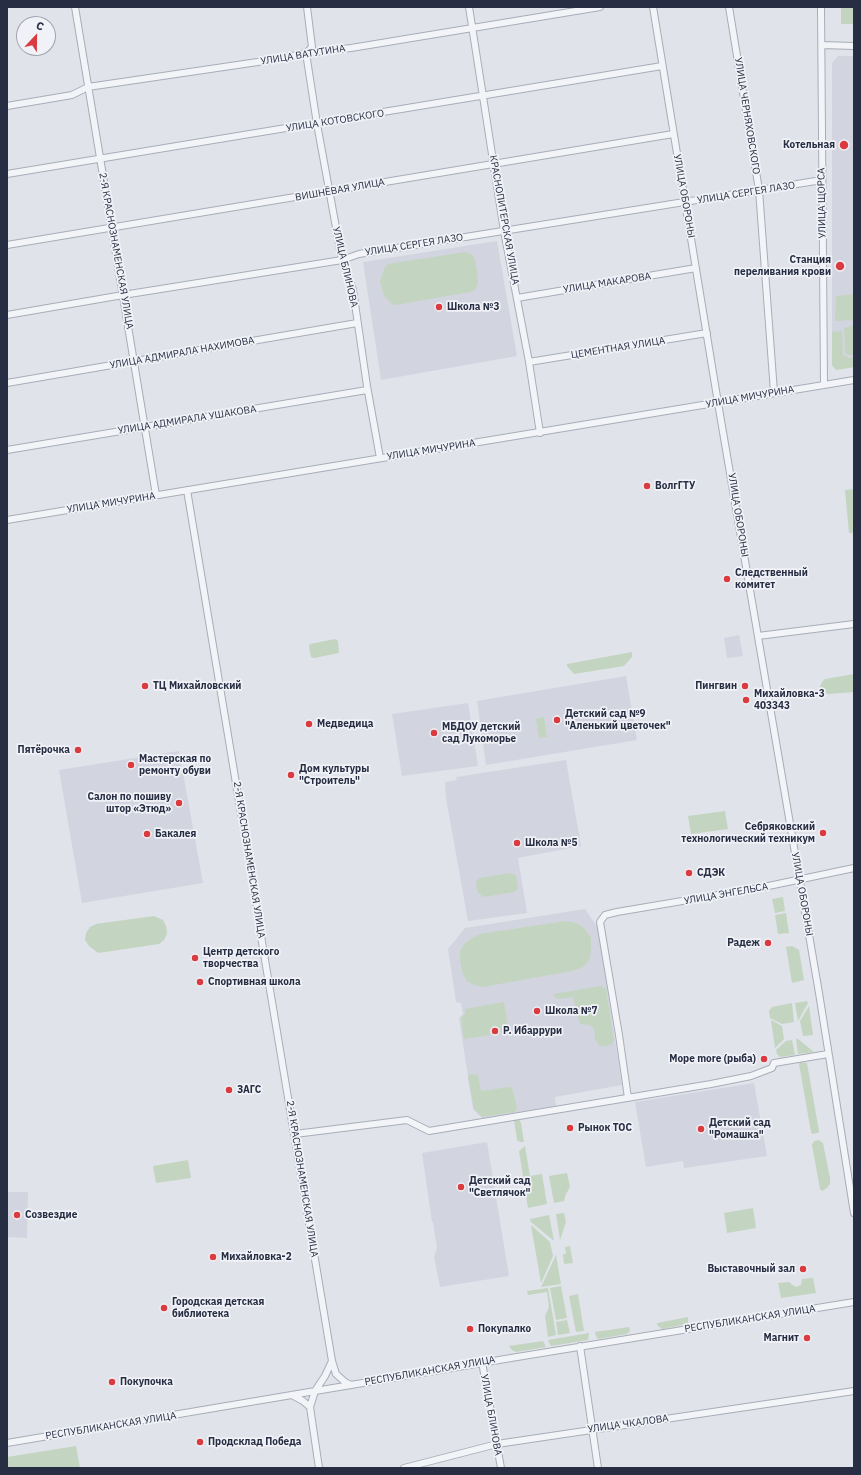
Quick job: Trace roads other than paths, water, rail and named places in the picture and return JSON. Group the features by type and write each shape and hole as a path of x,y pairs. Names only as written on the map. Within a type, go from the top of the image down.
{"street":[{"name":"2-Я КРАСНОЗНАМЕНСКАЯ УЛИЦА","path":"75,7 156,495"},
{"name":"УЛИЦА БЛИНОВА","path":"306,7 312,47 306,53 317,124 342,260 353,290 367,390 380,458"},
{"name":"КРАСНОПИТЕРСКАЯ УЛИЦА","path":"469,7 504,231 529,362 540,433"},
{"name":"УЛИЦА ВАТУТИНА","path":"7,106 72,96 88,87 278,59 306,53 351,48 600,7"},
{"name":"УЛИЦА ОБОРОНЫ","path":"653,7 718,403 788,806 854,1213"},
{"name":"УЛИЦА ЧЕРНЯХОВСКОГО","path":"729,7 759,190 774,392"},
{"name":"УЛИЦА ЩОРСА","path":"821,7 824,384"},
{"path":"822,45 854,46"},
{"name":"УЛИЦА КОТОВСКОГО","path":"7,174 483,97 662,66"},
{"name":"ВИШНЁВАЯ УЛИЦА","path":"7,245 673,134"},
{"name":"УЛИЦА СЕРГЕЯ ЛАЗО","path":"7,315 123,294 342,260 359,254 822,180"},
{"name":"УЛИЦА МАКАРОВА","path":"517,298 696,268"},
{"name":"УЛИЦА АДМИРАЛА НАХИМОВА","path":"7,383 134,360 357,323"},
{"name":"ЦЕМЕНТНАЯ УЛИЦА","path":"529,362 707,333"},
{"name":"УЛИЦА МИЧУРИНА","path":"7,520 540,433 774,392 854,380"},
{"name":"УЛИЦА АДМИРАЛА УШАКОВА","path":"7,450 367,390"},
{"name":"2-Я КРАСНОЗНАМЕНСКАЯ УЛИЦА","path":"188,490 332,1361 336,1374 351,1385"},
{"path":"758,636 854,624"},
{"name":"УЛИЦА ЭНГЕЛЬСА","path":"628,1098 600,922 605,916 617,912 759,888 854,868"},
{"path":"295,1134 407,1120 429,1131 751,1076 772,1068 774,1063 828,1054"},
{"name":"РЕСПУБЛИКАНСКАЯ УЛИЦА","path":"7,1444 482,1362 854,1302"},
{"path":"580,1346 598,1468"},
{"path":"319,1468 310,1407 315,1391 325,1376 332,1361"},
{"name":"УЛИЦА БЛИНОВА","path":"482,1362 501,1468"},
{"name":"УЛИЦА ЧКАЛОВА","path":"404,1468 497,1444 854,1391"},
{"path":"292,1395 310,1407"}],"place":[{"name":"Котельная","path":"844,145"},
{"name":"Станция переливания крови","path":"840,266"},
{"name":"Школа №3","path":"439,307"},
{"name":"ВолгГТУ","path":"647,486"},
{"name":"Следственный комитет","path":"727,579"},
{"name":"ТЦ Михайловский","path":"145,686"},
{"name":"Пингвин","path":"745,686"},
{"name":"Михайловка-3 403343","path":"746,700"},
{"name":"Детский сад №9 \"Аленький цветочек\"","path":"557,720"},
{"name":"Медведица","path":"309,724"},
{"name":"МБДОУ детский сад Лукоморье","path":"434,733"},
{"name":"Пятёрочка","path":"78,750"},
{"name":"Мастерская по ремонту обуви","path":"131,765"},
{"name":"Дом культуры \"Строитель\"","path":"291,775"},
{"name":"Салон по пошиву штор «Этюд»","path":"179,803"},
{"name":"Себряковский технологический техникум","path":"823,833"},
{"name":"Бакалея","path":"147,834"},
{"name":"Школа №5","path":"517,843"},
{"name":"СДЭК","path":"689,873"},
{"name":"Радеж","path":"768,943"},
{"name":"Центр детского творчества","path":"195,958"},
{"name":"Спортивная школа","path":"200,982"},
{"name":"Школа №7","path":"537,1011"},
{"name":"Р. Ибаррури","path":"495,1031"},
{"name":"Море more (рыба)","path":"764,1059"},
{"name":"ЗАГС","path":"229,1090"},
{"name":"Рынок ТОС","path":"570,1128"},
{"name":"Детский сад \"Ромашка\"","path":"701,1129"},
{"name":"Детский сад \"Светлячок\"","path":"461,1187"},
{"name":"Созвездие","path":"17,1215"},
{"name":"Михайловка-2","path":"213,1257"},
{"name":"Выставочный зал","path":"803,1269"},
{"name":"Городская детская библиотека","path":"164,1308"},
{"name":"Покупалко","path":"470,1329"},
{"name":"Магнит","path":"807,1338"},
{"name":"Покупочка","path":"112,1382"},
{"name":"Продсклад Победа","path":"200,1442"}]}
